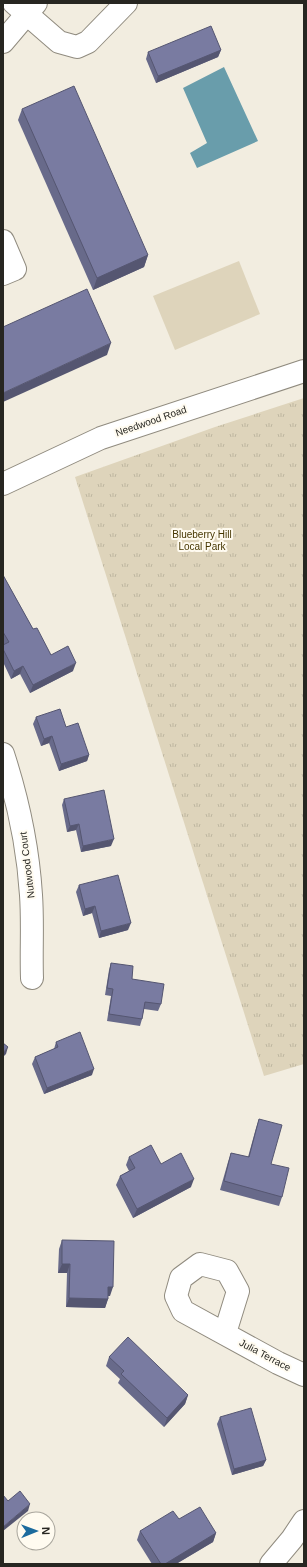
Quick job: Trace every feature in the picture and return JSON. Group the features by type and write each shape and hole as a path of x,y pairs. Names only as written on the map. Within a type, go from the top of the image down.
{"street":[{"path":"3,42 26,6 59,42 77,47 88,42 126,3"},
{"path":"3,241 15,269 3,274"},
{"name":"Needwood Road","path":"3,484 101,438 304,371"},
{"name":"Nutwood Court","path":"3,754 15,792 25,843 31,896 32,978"},
{"name":"Julia Terrace","path":"226,1334 304,1375"},
{"path":"272,1564 304,1521"}],"green space":[{"path":"239,261 260,314 175,350 153,296"},
{"name":"Blueberry Hill Local Park","path":"304,398 304,1064 264,1076 75,477 215,427"}],"water":[{"path":"224,67 258,141 197,168 190,153 207,143 183,88"}],"building":[{"path":"211,26 221,50 158,76 148,52"},
{"path":"74,86 148,255 97,278 22,109"},
{"path":"87,289 111,343 3,393 3,327"},
{"path":"3,575 33,629 37,628 51,655 68,646 76,663 33,685 23,666 14,671 3,649 3,645 9,642 3,632"},
{"path":"60,709 66,727 78,723 89,755 61,764 52,736 44,739 36,717"},
{"path":"104,790 114,839 83,846 79,824 70,826 64,799"},
{"path":"118,875 131,923 101,931 95,906 85,909 79,885"},
{"path":"111,963 133,966 132,979 164,984 161,1004 145,1002 142,1019 109,1014 113,989 107,988"},
{"path":"80,1032 94,1069 47,1088 35,1057 58,1047 56,1042"},
{"path":"3,1043 8,1047 3,1053"},
{"path":"259,1119 282,1125 271,1164 289,1168 282,1197 224,1181 231,1153 249,1157"},
{"path":"151,1145 161,1164 181,1153 194,1179 137,1209 120,1176 135,1168 129,1157"},
{"path":"62,1240 114,1241 113,1287 108,1287 108,1299 69,1298 70,1264 62,1264"},
{"path":"128,1337 188,1395 167,1418 121,1374 124,1371 109,1357"},
{"path":"251,1408 266,1460 234,1469 220,1417"},
{"path":"20,1491 30,1504 22,1511 16,1511 16,1516 3,1527 3,1495 8,1501"},
{"path":"200,1507 216,1533 165,1564 161,1564 140,1531 173,1511 179,1519"}]}
